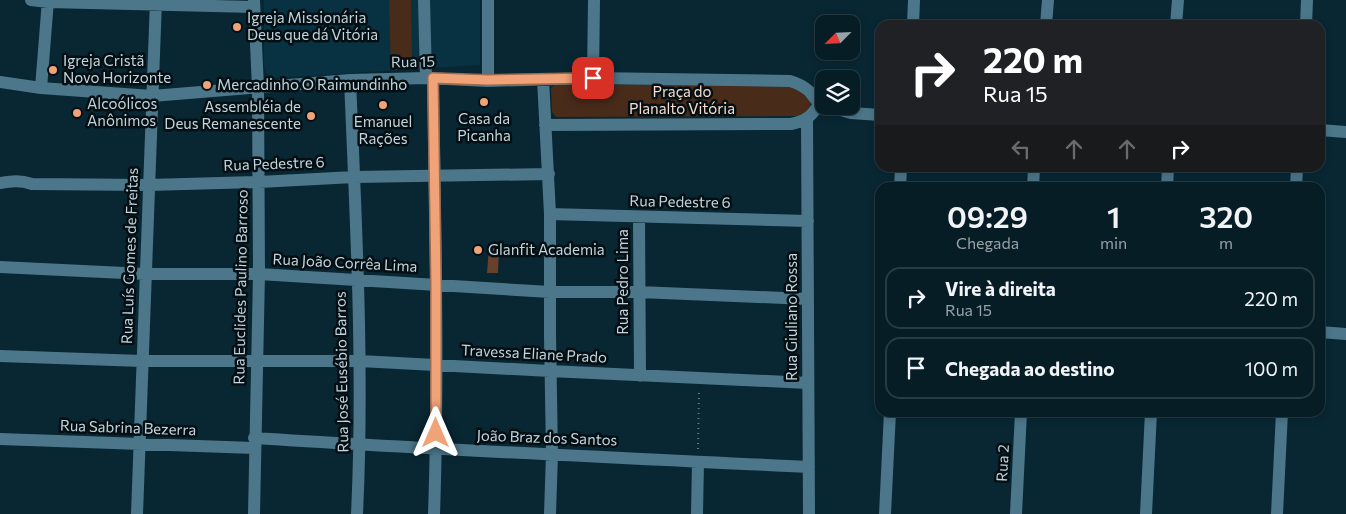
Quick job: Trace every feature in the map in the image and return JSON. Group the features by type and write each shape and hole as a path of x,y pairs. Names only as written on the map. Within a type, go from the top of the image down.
{"street":[{"path":"31,0 254,3"},
{"path":"424,0 434,175 436,284 434,514"},
{"path":"488,0 488,80"},
{"path":"593,78 594,0"},
{"path":"912,20 914,0"},
{"path":"1046,20 1048,0"},
{"path":"1176,20 1178,0"},
{"path":"1306,20 1307,0"},
{"path":"41,88 48,1"},
{"name":"Rua Luís Gomes de Freitas","path":"137,514 156,2"},
{"name":"Rua Euclides Paulino Barroso","path":"254,3 258,88 259,274 254,514"},
{"name":"Rua 15","path":"0,82 41,88 152,96 350,80 429,78 488,80 593,78 790,81 801,84 815,97"},
{"path":"543,79 550,214 552,454 550,514"},
{"name":"Rua José Eusébio Barros","path":"350,80 360,361 360,445 357,514"},
{"path":"545,125 791,124 807,119 815,112"},
{"path":"860,114 875,115"},
{"name":"Rua Giuliano Rossa","path":"807,119 809,514"},
{"path":"1325,130 1346,132"},
{"name":"Rua Pedestre 6","path":"0,183 13,180 32,184 148,185 354,177 549,174"},
{"name":"Rua Pedestre 6","path":"550,214 808,221"},
{"name":"Rua Pedro Lima","path":"639,217 640,376"},
{"name":"Rua João Corrêa Lima","path":"0,267 145,274 259,274 550,292 639,292 808,300"},
{"path":"1325,332 1346,334"},
{"name":"Travessa Eliane Prado","path":"0,356 142,361 360,361 808,383"},
{"path":"886,514 890,417"},
{"name":"Rua 2","path":"1016,514 1021,417"},
{"path":"1146,514 1151,417"},
{"path":"1277,514 1282,417"},
{"name":"Rua Sabrina Bezerra","path":"0,439 139,445 254,443"},
{"name":"João Braz dos Santos","path":"254,443 360,445 809,467"},
{"path":"697,514 698,462"}],"path":[{"path":"698,462 699,378"}],"shaded area":[{"path":"264,0 480,0 480,65 272,78 267,74 264,67"},
{"path":"489,247 499,248 498,273 487,273"}],"green space":[{"path":"389,0 411,0 412,58 420,58 421,69 391,70"},
{"name":"Praça do Planalto Vitória","path":"556,84 795,86 812,101 808,111 798,116 556,117 552,112 551,88"}],"place":[{"name":"Igreja Missionária Deus que dá Vitória","path":"237,27"},
{"name":"Igreja Cristã Novo Horizonte","path":"53,70"},
{"name":"Mercadinho O Raimundinho","path":"207,85"},
{"name":"Casa da Picanha","path":"484,102"},
{"name":"Emanuel Rações","path":"383,105"},
{"name":"Alcoólicos Anônimos","path":"77,113"},
{"name":"Assembléia de Deus Remanescente","path":"311,116"},
{"name":"Glanfit Academia","path":"478,250"}],"route":[{"path":"436,433 433,78 488,80 593,78"}]}
